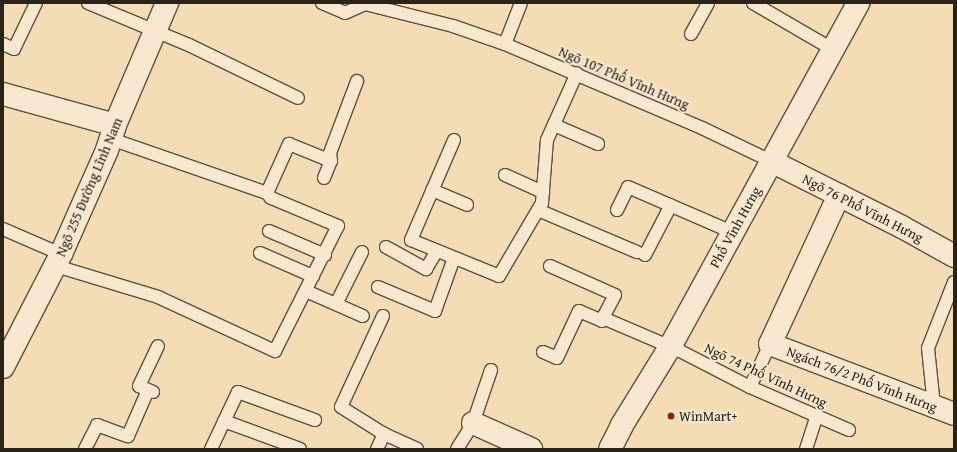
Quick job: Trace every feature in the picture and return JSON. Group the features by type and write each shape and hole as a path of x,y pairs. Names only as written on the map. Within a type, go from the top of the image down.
{"street":[{"name":"Ngõ 255 Đường Lĩnh Nam","path":"3,367 8,344 58,260 113,132 154,29 167,3"},
{"name":"Phố Vĩnh Hưng","path":"610,449 622,425 670,347 858,3"},
{"path":"3,94 113,132"},
{"name":"Ngõ 76 Phố Vĩnh Hưng","path":"771,161 954,256"},
{"name":"Ngách 76/2 Phố Vĩnh Hưng","path":"838,195 770,344 954,414"},
{"path":"473,423 531,449"}],"lane":[{"path":"3,44 14,49 36,3"},
{"path":"88,3 154,29 298,98"},
{"name":"Ngõ 107 Phố Vĩnh Hưng","path":"322,3 345,13 365,4 453,26 504,44 577,73 702,128 771,161"},
{"path":"504,44 521,3"},
{"path":"691,34 708,3"},
{"path":"753,3 832,49"},
{"path":"411,240 499,276 542,203 547,140 577,73"},
{"path":"324,178 331,161 330,153 357,81"},
{"path":"554,125 598,144"},
{"path":"3,229 58,260 158,297 275,351 325,255 338,226 271,198 267,193 113,132"},
{"path":"401,256 411,240 454,140"},
{"path":"267,193 290,144 331,161"},
{"path":"504,175 543,192"},
{"path":"617,210 628,187 732,232"},
{"path":"432,190 467,205"},
{"path":"538,210 641,253 671,205"},
{"path":"269,230 325,255"},
{"path":"386,247 426,269 437,251"},
{"path":"336,304 362,252"},
{"path":"260,253 313,276"},
{"path":"378,287 435,311 454,258"},
{"path":"550,266 615,295 603,318"},
{"path":"934,406 928,348 954,282"},
{"path":"306,291 364,316"},
{"name":"Ngõ 74 Phố Vĩnh Hưng","path":"543,352 557,358 579,311 602,321 603,318 680,351 750,386 849,430"},
{"path":"383,316 341,407 384,434 417,449"},
{"name":"Ngách 76/2 Phố Vĩnh Hưng","path":"750,386 770,344"},
{"path":"85,449 97,425 128,436 151,391 139,386 158,346"},
{"path":"457,449 473,423 492,370"},
{"path":"210,449 238,392 315,420"},
{"path":"806,449 818,416"},
{"path":"224,421 300,449"},
{"path":"377,449 384,434"}],"place":[{"name":"WinMart+","path":"671,416"}]}
